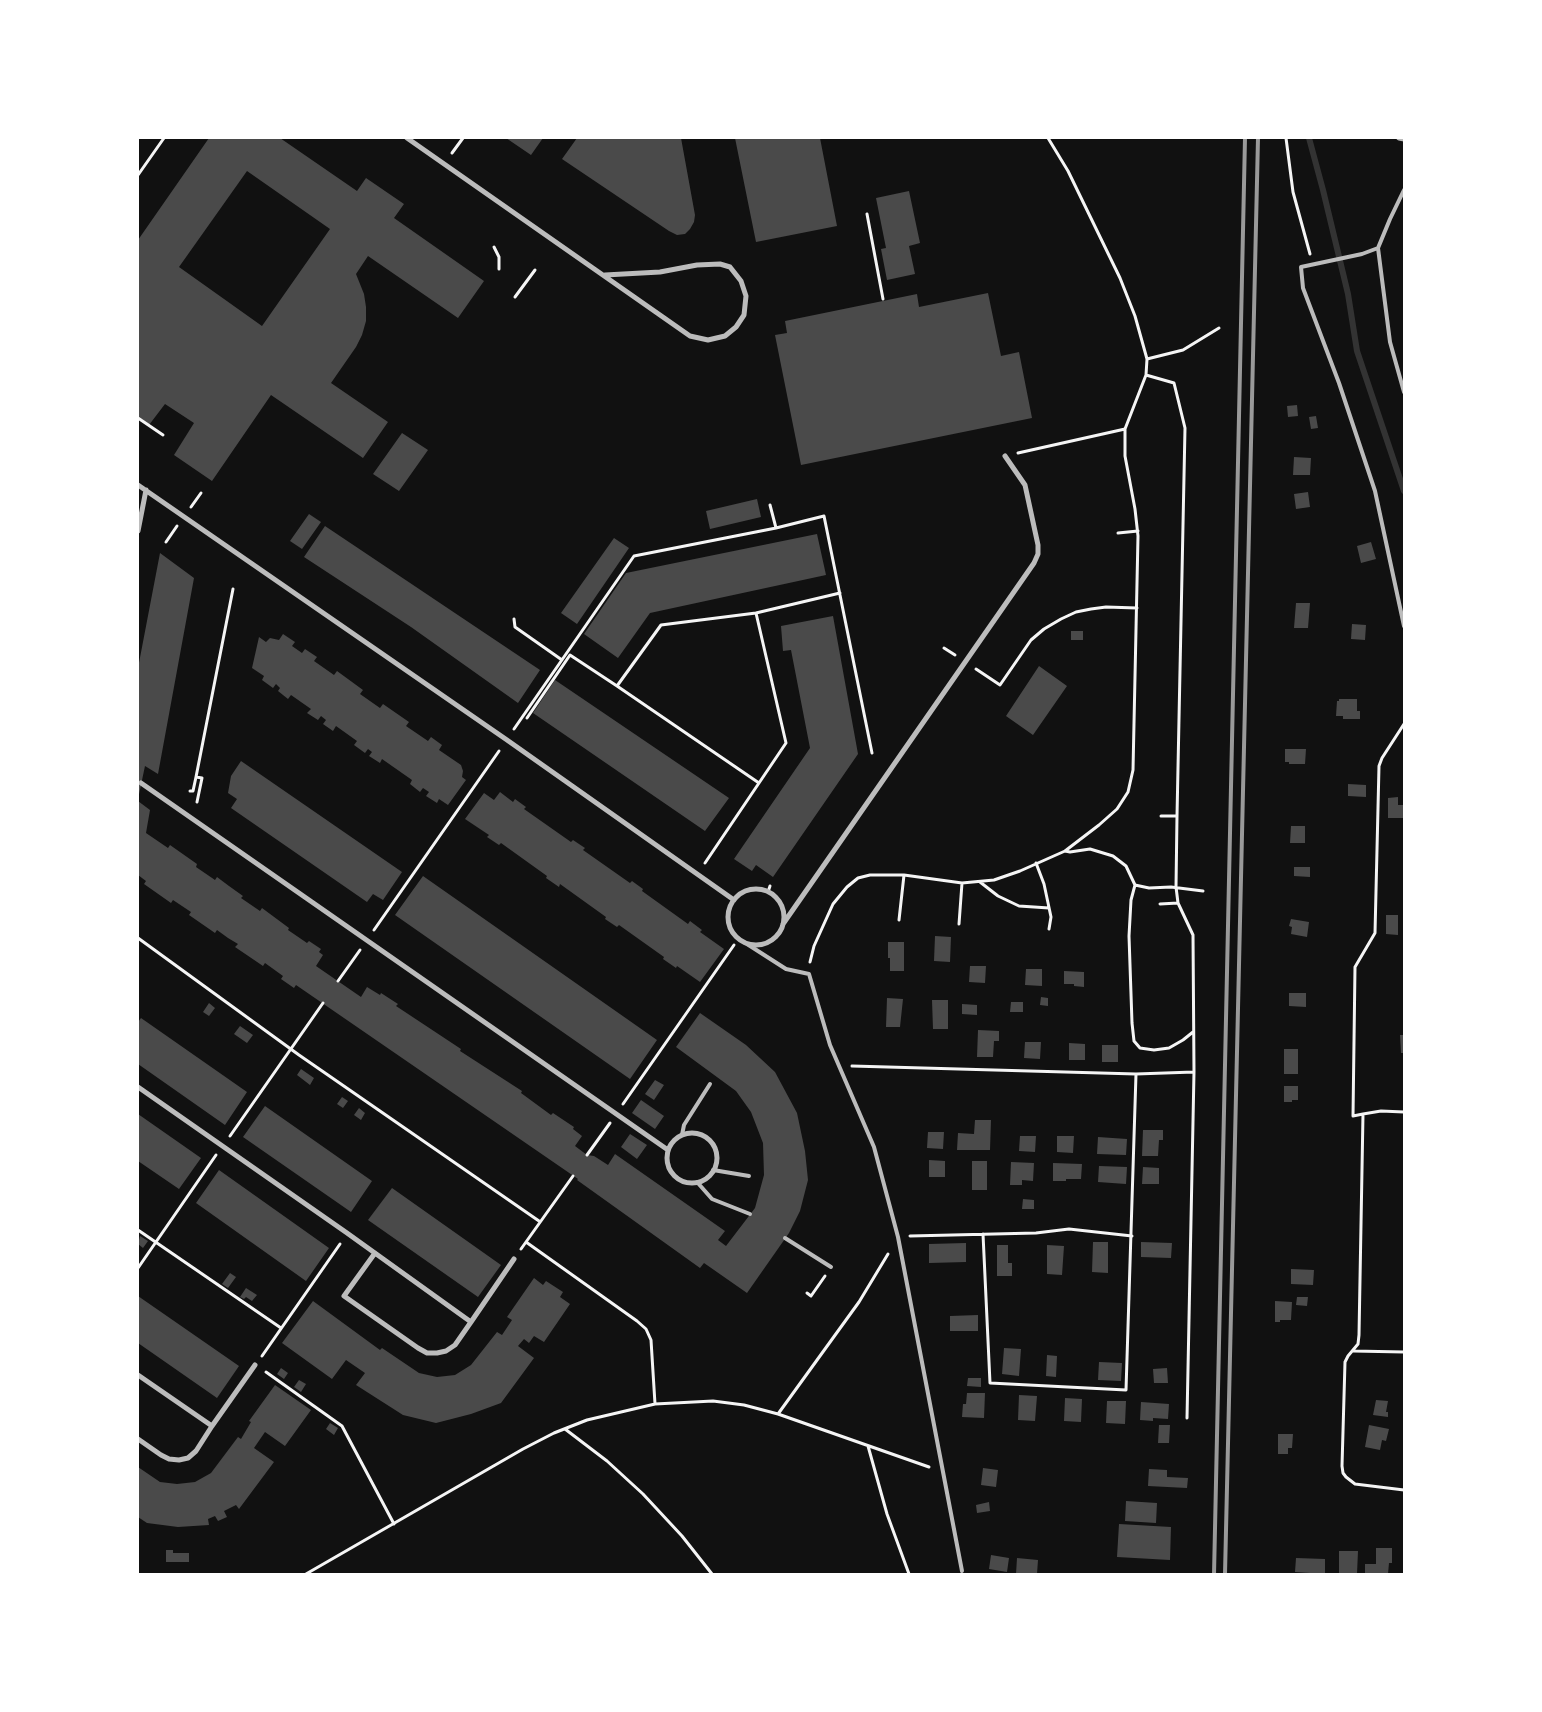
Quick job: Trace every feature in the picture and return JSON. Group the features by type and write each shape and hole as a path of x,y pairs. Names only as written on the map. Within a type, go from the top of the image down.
{"street":[{"path":"407,138 690,336 699,339 716,339 725,336 736,327 744,315 746,296 741,280 730,267 720,264 697,265 660,272 605,275"},
{"path":"1399,138 1404,139"},
{"path":"783,924 784,913 779,901 769,889 744,891 734,900 729,912 730,923 734,932 747,944 765,943 773,939 780,932 783,924 1034,563 1038,554 1038,546 1025,485 1005,456"},
{"path":"138,485 507,740 734,900"},
{"path":"138,531 146,490"},
{"path":"141,783 668,1150"},
{"path":"138,1087 472,1322"},
{"path":"697,1133 710,1141 717,1160 713,1170 706,1178 697,1182 686,1182 673,1174 667,1160 668,1150 673,1141 682,1135 697,1133"},
{"path":"374,1253 344,1296 427,1353 446,1351 455,1345 514,1259"},
{"path":"138,1438 169,1459 179,1460 188,1458 196,1451 255,1365"},
{"path":"138,1375 212,1426"}],"lane":[{"path":"1404,190 1378,248 1390,342 1404,392"},
{"path":"1378,248 1362,254 1301,267 1303,288 1339,383 1375,491 1404,626"},
{"path":"747,944 786,969 809,974 830,1045 874,1147 898,1237 962,1571"},
{"path":"682,1135 684,1125 710,1084"},
{"path":"713,1170 749,1176"},
{"path":"697,1182 712,1199 750,1214"},
{"path":"785,1238 831,1267"}],"path":[{"path":"138,175 164,138"},
{"path":"444,163 463,138"},
{"path":"809,974 814,946 833,904 847,887 858,878 870,875 904,875 962,883 994,880 1065,850 1117,809 1128,792 1133,770 1138,531 1125,456 1125,429 1146,375 1146,359 1135,316 1120,278 1072,179 1048,138"},
{"path":"1286,138 1293,192 1313,264"},
{"path":"866,214 883,299"},
{"path":"494,247 499,257 499,269"},
{"path":"515,297 536,270"},
{"path":"1146,359 1183,350 1219,328"},
{"path":"1146,375 1174,383 1185,428 1176,888 1178,904 1193,935 1194,1072 1187,1418"},
{"path":"138,418 163,435"},
{"path":"1005,456 1125,429"},
{"path":"770,505 776,528"},
{"path":"338,981 634,556 776,528 824,516 872,753"},
{"path":"1118,533 1138,531"},
{"path":"190,791 194,791 233,589"},
{"path":"616,686 661,625 756,613 840,593"},
{"path":"965,662 1000,685 1031,640 1044,629 1061,619 1076,612 1106,608 1137,608"},
{"path":"697,874 786,743 756,613"},
{"path":"514,619 515,627 562,660"},
{"path":"527,718 572,652 569,649"},
{"path":"570,655 759,784"},
{"path":"1404,724 1382,758 1379,766 1375,933 1355,967 1352,1116 1380,1111 1404,1112"},
{"path":"196,777 202,778 197,802"},
{"path":"1162,816 1177,816"},
{"path":"1065,850 1070,852 1090,849 1113,856 1126,866 1135,885 1129,936 1134,1041 1140,1048 1154,1050 1169,1048 1184,1040 1193,1031"},
{"path":"1036,863 1044,884 1051,917 1049,929"},
{"path":"899,920 904,875"},
{"path":"980,882 998,896 1019,906 1049,908"},
{"path":"959,924 962,883"},
{"path":"1135,885 1149,888 1171,887 1203,891"},
{"path":"1160,904 1178,904"},
{"path":"138,938 299,1055 539,1221"},
{"path":"587,1155 739,938"},
{"path":"860,1066 1136,1074 1194,1072"},
{"path":"983,1234 990,1383 1126,1390 1136,1074"},
{"path":"1363,1114 1359,1335 1358,1344 1345,1362 1343,1473 1355,1484 1404,1490"},
{"path":"514,1259 539,1221 573,1176"},
{"path":"916,1236 1036,1233 1069,1229 1132,1236"},
{"path":"138,1230 281,1328"},
{"path":"347,1233 255,1365 342,1426 394,1524"},
{"path":"778,1414 859,1302 898,1237"},
{"path":"526,1242 646,1329 651,1340 655,1404"},
{"path":"807,1292 812,1296 831,1267"},
{"path":"1353,1351 1404,1352"},
{"path":"306,1574 523,1449 565,1429 603,1416 655,1404 713,1401 778,1414 944,1472"},
{"path":"565,1429 607,1461 643,1494 682,1536 712,1574"},
{"path":"868,1445 887,1514 909,1574"}],"building":[{"path":"209,138 280,138 357,191 366,178 404,204 394,218 484,281 458,318 368,256 356,274 364,294 366,307 366,321 362,335 331,383 388,422 363,458 271,395 212,481 174,455 194,423 165,404 149,425 138,417 138,240","holes":["247,171 330,229 262,326 179,267"]},
{"path":"506,138 543,138 531,155"},
{"path":"577,138 681,138 695,215 690,229 685,234 677,235 669,231 562,159"},
{"path":"735,138 820,138 837,226 756,242"},
{"path":"909,191 920,243 909,246 915,274 887,280 881,249 886,248 876,198"},
{"path":"988,293 1001,356 1019,352 1032,418 801,465 775,335 787,333 785,321 917,294 919,307"},
{"path":"1297,405 1298,416 1288,417 1287,406"},
{"path":"1316,416 1318,428 1311,429 1309,417"},
{"path":"402,433 428,450 399,491 373,474"},
{"path":"1294,457 1311,458 1310,475 1293,475"},
{"path":"1308,492 1310,507 1296,509 1294,494"},
{"path":"757,499 761,517 710,529 706,511"},
{"path":"309,514 321,522 302,549 290,541"},
{"path":"325,526 540,670 518,703 411,627 304,557"},
{"path":"817,534 826,575 650,613 618,658 584,634 626,573"},
{"path":"614,538 629,548 577,624 561,613"},
{"path":"1371,542 1376,559 1361,563 1357,546"},
{"path":"160,553 194,578 158,774 145,766 138,799 138,668"},
{"path":"1296,603 1310,603 1308,628 1294,628"},
{"path":"833,616 858,754 773,877 756,865 752,871 734,859 810,748 791,650 783,651 781,626"},
{"path":"1352,624 1366,625 1365,640 1351,639"},
{"path":"1071,631 1083,631 1083,640 1071,640"},
{"path":"283,634 295,642 292,646 302,653 305,649 317,657 314,661 334,675 337,671 363,690 360,694 380,708 383,704 409,722 406,726 428,741 431,737 442,745 439,750 461,765 462,777 466,780 448,805 439,799 437,803 426,796 429,792 423,788 420,792 410,784 412,780 382,759 380,763 369,756 372,752 368,749 365,753 354,745 357,741 336,726 333,731 323,724 326,720 321,716 318,720 307,713 311,709 291,695 288,699 278,691 280,688 276,684 273,688 262,680 264,676 252,668 259,637 266,642 270,638 279,640"},
{"path":"1039,666 1067,686 1033,735 1006,716"},
{"path":"555,680 729,798 705,831 533,713"},
{"path":"1339,699 1357,699 1357,711 1360,711 1360,719 1343,719 1343,716 1336,716 1337,701"},
{"path":"1285,749 1306,749 1305,764 1289,764 1289,762 1285,762"},
{"path":"241,761 402,872 383,900 373,894 367,902 231,808 237,799 228,793 231,776"},
{"path":"1348,784 1366,785 1366,797 1348,796"},
{"path":"500,792 513,802 515,799 526,807 524,809 571,842 573,840 585,848 583,850 630,883 632,881 643,889 642,891 688,924 690,921 702,930 700,932 724,949 700,982 663,959 664,957 619,925 617,927 605,919 606,917 560,884 559,887 546,878 547,876 501,843 499,845 487,837 489,835 465,819 484,793 494,800"},
{"path":"1398,797 1398,805 1404,805 1404,818 1388,818 1388,798"},
{"path":"138,801 150,810 146,833 168,848 170,845 197,864 196,867 215,880 217,877 243,896 241,898 260,911 262,908 289,928 288,930 307,943 309,941 321,949 319,952 323,955 316,966 361,997 367,987 398,1004 396,1006 461,1049 460,1051 522,1091 521,1093 551,1115 553,1113 574,1127 573,1129 582,1136 575,1146 587,1155 594,1156 608,1165 615,1154 725,1231 718,1240 726,1246 755,1208 764,1175 763,1143 751,1112 736,1091 676,1047 700,1013 746,1045 775,1072 797,1113 805,1151 808,1180 800,1211 789,1233 747,1293 704,1263 700,1268 578,1179 296,985 294,988 281,979 283,976 265,963 263,966 235,947 238,944 217,930 215,933 189,915 191,912 173,900 171,903 144,884 146,881 138,875"},
{"path":"1291,826 1305,826 1305,843 1290,843"},
{"path":"1294,867 1310,867 1310,877 1294,876"},
{"path":"423,876 657,1040 630,1079 395,915"},
{"path":"1386,915 1398,915 1398,935 1386,934"},
{"path":"1291,919 1309,922 1307,937 1291,934 1292,927 1289,926"},
{"path":"935,936 951,937 950,962 934,961"},
{"path":"888,942 904,942 904,971 890,971"},
{"path":"970,966 986,966 985,983 969,982"},
{"path":"1026,969 1042,969 1042,986 1025,985"},
{"path":"1064,971 1084,972 1084,987 1064,984"},
{"path":"1289,993 1306,993 1306,1007 1289,1006"},
{"path":"1041,997 1048,998 1048,1006 1040,1005"},
{"path":"887,998 903,999 900,1027 886,1027"},
{"path":"932,1000 948,1000 948,1029 933,1029"},
{"path":"1011,1002 1023,1002 1023,1012 1010,1012"},
{"path":"209,1003 215,1008 209,1016 203,1012"},
{"path":"962,1004 977,1005 977,1015 962,1014"},
{"path":"141,1018 247,1092 225,1125 138,1064 138,1022"},
{"path":"240,1026 253,1035 247,1043 234,1034"},
{"path":"978,1030 999,1031 999,1041 994,1041 993,1057 977,1057"},
{"path":"1400,1035 1404,1035 1404,1053 1401,1053"},
{"path":"1025,1042 1041,1042 1040,1059 1024,1058"},
{"path":"1069,1043 1085,1044 1085,1060 1069,1060"},
{"path":"1102,1045 1118,1045 1118,1062 1102,1062"},
{"path":"1284,1049 1298,1049 1298,1074 1284,1074"},
{"path":"301,1069 314,1078 310,1085 297,1075"},
{"path":"655,1080 664,1085 654,1100 645,1094"},
{"path":"1284,1086 1298,1086 1298,1100 1284,1102"},
{"path":"342,1097 348,1101 343,1108 337,1104"},
{"path":"641,1100 664,1116 655,1129 632,1113"},
{"path":"265,1106 372,1181 351,1212 243,1137"},
{"path":"359,1108 365,1113 361,1120 354,1115"},
{"path":"138,1114 201,1158 179,1189 138,1161"},
{"path":"975,1120 991,1120 990,1150 957,1150 958,1133 974,1134"},
{"path":"1143,1130 1163,1130 1163,1140 1159,1140 1158,1156 1142,1156"},
{"path":"928,1132 944,1132 943,1149 927,1148"},
{"path":"630,1134 647,1145 637,1159 621,1147"},
{"path":"1020,1136 1036,1136 1035,1152 1019,1151"},
{"path":"1057,1136 1074,1136 1073,1153 1057,1152"},
{"path":"1098,1137 1127,1139 1126,1155 1097,1154"},
{"path":"929,1160 945,1161 945,1177 929,1177"},
{"path":"972,1161 987,1161 987,1190 972,1190"},
{"path":"1011,1162 1034,1163 1033,1181 1022,1180 1022,1185 1010,1185"},
{"path":"1053,1163 1082,1164 1081,1179 1053,1181"},
{"path":"1099,1166 1127,1167 1126,1184 1098,1182"},
{"path":"1143,1167 1159,1168 1159,1184 1142,1184"},
{"path":"219,1170 329,1248 306,1281 196,1203"},
{"path":"392,1188 501,1265 478,1297 368,1220"},
{"path":"1023,1199 1034,1200 1034,1209 1022,1209"},
{"path":"140,1236 148,1241 143,1248 138,1244"},
{"path":"1093,1242 1108,1242 1108,1273 1092,1272"},
{"path":"1141,1242 1172,1243 1171,1258 1141,1257"},
{"path":"966,1243 966,1262 929,1263 929,1244"},
{"path":"997,1245 1008,1245 1008,1263 1012,1263 1012,1276 997,1276"},
{"path":"1047,1245 1064,1246 1062,1275 1047,1274"},
{"path":"1291,1269 1314,1270 1313,1285 1291,1284"},
{"path":"230,1273 236,1277 228,1288 222,1284"},
{"path":"534,1278 543,1285 546,1281 563,1292 560,1297 570,1304 544,1342 534,1336 529,1343 524,1339 518,1346 534,1358 501,1403 471,1414 436,1423 403,1415 356,1385 365,1373 346,1360 332,1379 282,1343 313,1301 380,1350 382,1348 419,1373 437,1377 455,1375 471,1365 497,1332 502,1335 512,1320 507,1317"},
{"path":"246,1288 257,1295 252,1301 246,1297 244,1299 240,1297"},
{"path":"138,1296 239,1366 217,1398 138,1343"},
{"path":"1297,1297 1308,1297 1307,1306 1296,1305"},
{"path":"1275,1301 1292,1302 1291,1320 1275,1322"},
{"path":"978,1315 978,1331 950,1331 950,1316"},
{"path":"1004,1348 1021,1349 1019,1376 1002,1374"},
{"path":"1047,1355 1057,1356 1056,1377 1046,1376"},
{"path":"1099,1362 1122,1363 1121,1381 1098,1380"},
{"path":"281,1368 288,1373 284,1379 277,1374"},
{"path":"1167,1368 1168,1383 1154,1383 1153,1369"},
{"path":"968,1378 981,1378 981,1387 967,1386"},
{"path":"299,1380 306,1384 301,1392 294,1387"},
{"path":"275,1385 311,1410 285,1446 265,1432 254,1448 274,1462 239,1509 236,1505 224,1511 227,1517 218,1521 215,1516 208,1519 209,1525 178,1527 147,1523 138,1517 138,1467 160,1482 177,1484 195,1482 211,1473 238,1437 241,1439 251,1422 249,1421"},
{"path":"967,1393 985,1393 984,1418 962,1417 963,1404 966,1404"},
{"path":"1019,1395 1037,1396 1035,1421 1018,1420"},
{"path":"1065,1398 1082,1399 1081,1422 1064,1421"},
{"path":"1376,1400 1388,1401 1386,1412 1388,1412 1388,1417 1373,1415"},
{"path":"1107,1401 1126,1401 1125,1424 1106,1423"},
{"path":"1141,1402 1169,1404 1168,1419 1153,1418 1153,1421 1140,1420"},
{"path":"330,1423 338,1428 334,1435 326,1429"},
{"path":"1159,1425 1170,1425 1169,1443 1158,1443"},
{"path":"1369,1425 1389,1429 1386,1441 1382,1440 1380,1450 1365,1447"},
{"path":"1278,1434 1293,1434 1292,1448 1288,1448 1288,1454 1278,1454"},
{"path":"983,1468 998,1470 996,1487 981,1485"},
{"path":"1149,1469 1167,1470 1167,1477 1188,1478 1187,1488 1148,1486"},
{"path":"1126,1501 1157,1503 1156,1523 1125,1521"},
{"path":"989,1502 990,1511 977,1513 976,1505"},
{"path":"1119,1524 1171,1527 1170,1560 1117,1557"},
{"path":"1376,1548 1392,1548 1392,1563 1389,1563 1388,1574 1365,1574 1365,1564 1376,1564"},
{"path":"166,1550 173,1550 173,1553 189,1553 189,1562 166,1562"},
{"path":"1339,1551 1358,1551 1357,1574 1339,1574"},
{"path":"991,1555 1009,1558 1007,1572 989,1569"},
{"path":"1017,1558 1038,1560 1037,1574 1016,1574"},
{"path":"1296,1558 1325,1559 1325,1574 1295,1572"}],"waterway":[{"path":"1309,138 1348,294 1357,351 1404,491"}],"railway":[{"path":"1214,1574 1245,138"},
{"path":"1225,1574 1258,138"}]}
